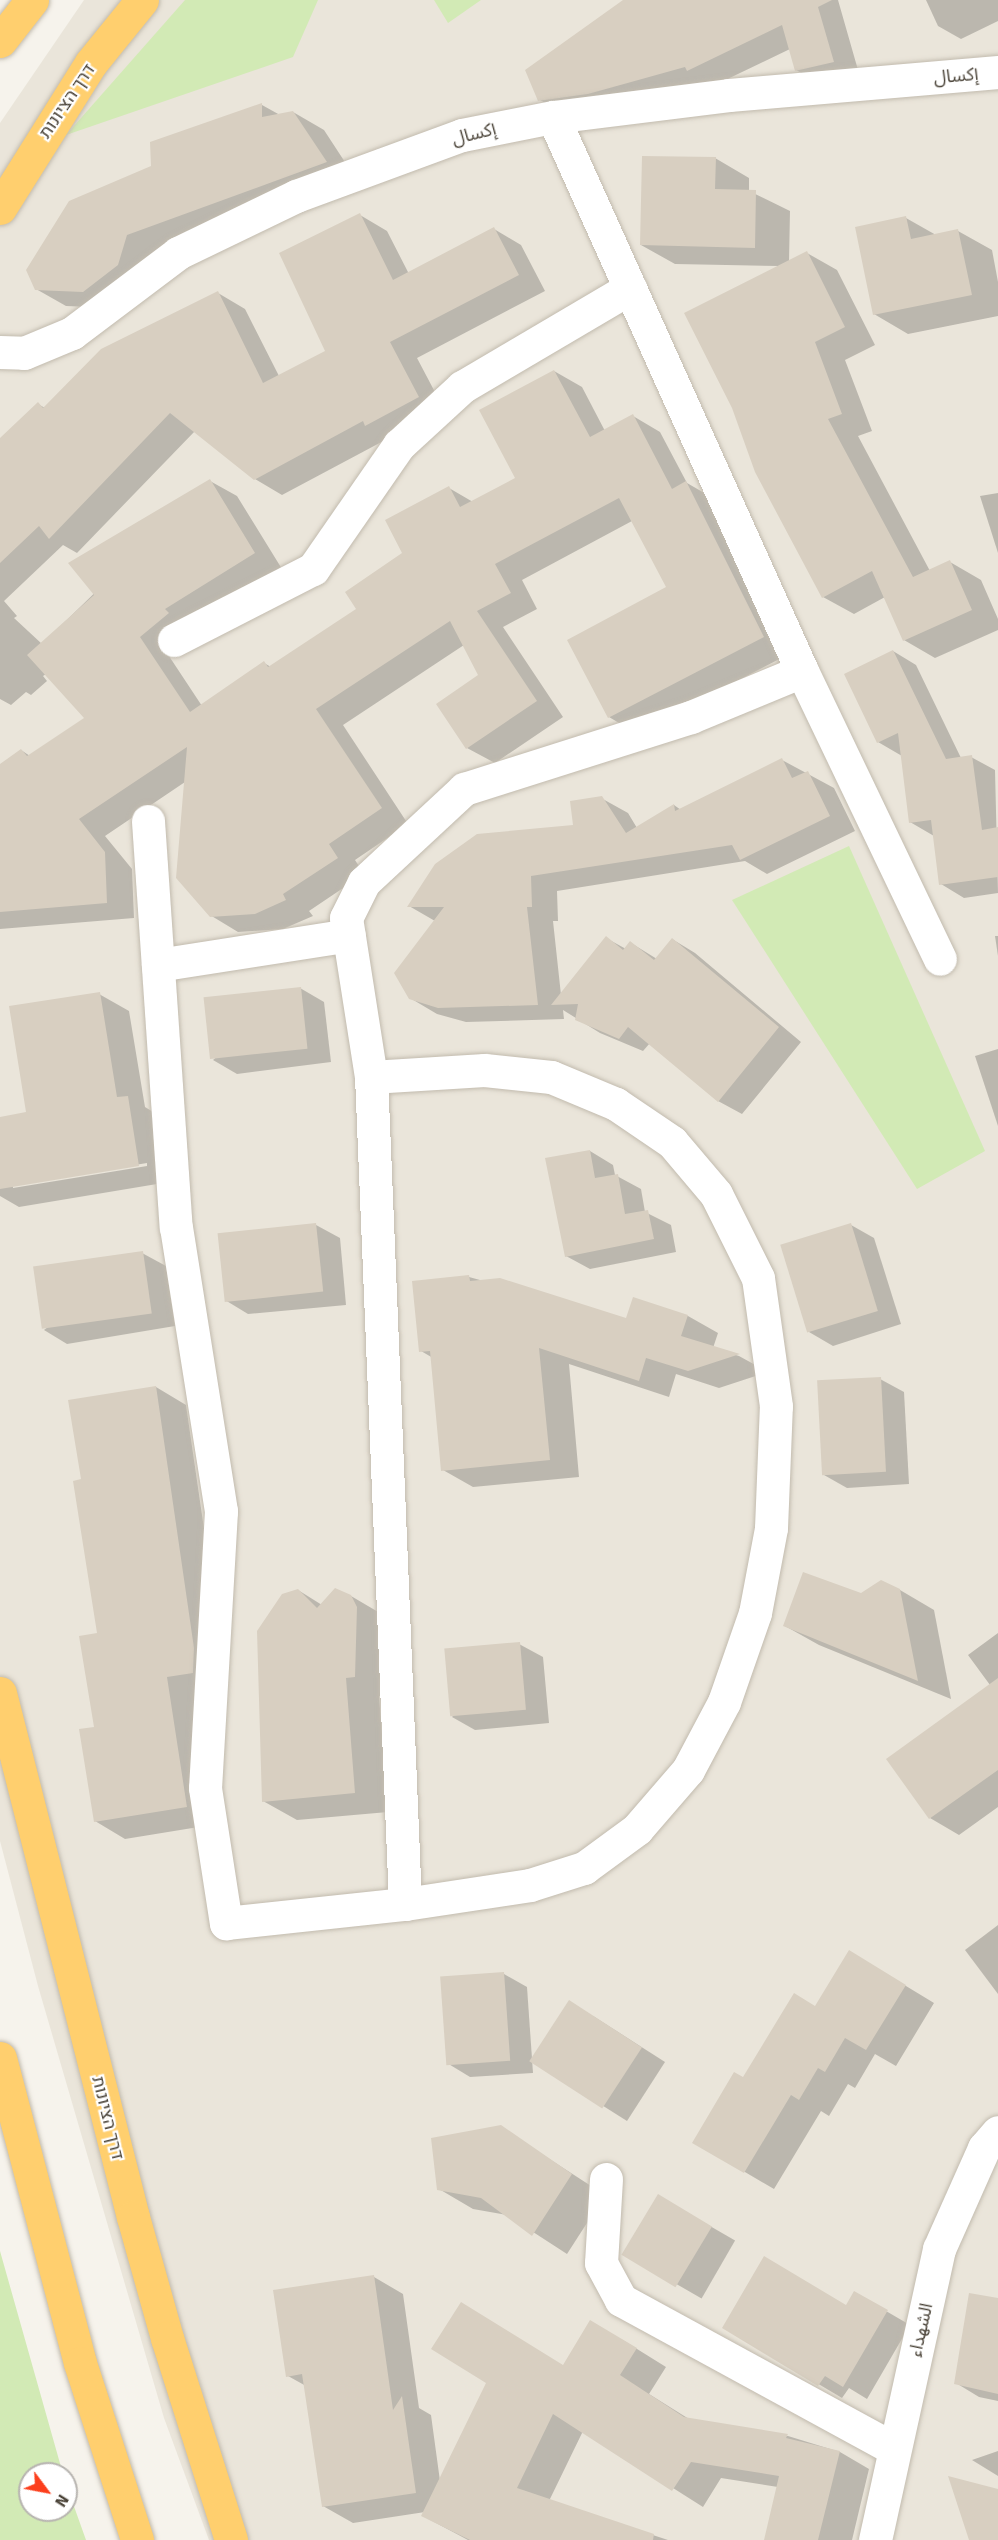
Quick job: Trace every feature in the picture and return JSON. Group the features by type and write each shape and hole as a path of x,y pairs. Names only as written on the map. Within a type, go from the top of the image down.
{"highway":[{"path":"0,41 32,0"},
{"name":"דרך הציונות","path":"0,208 91,63 142,0"},
{"name":"דרך הציונות","path":"0,1693 167,2338 231,2540"},
{"path":"0,2058 80,2363 137,2540"}],"street":[{"name":"إكسال","path":"12,352 72,333 178,254 296,196 462,135 553,117 729,95 998,72"},
{"path":"553,117 802,670 940,959"},
{"path":"174,640 313,569 399,446 462,387 630,288"},
{"path":"0,378 12,352"},
{"path":"405,1904 371,1077 346,918 364,882 464,789 691,717 802,670"},
{"path":"148,821 176,1227 221,1511 205,1788 226,1923 405,1904 530,1886 584,1868 637,1829 688,1770 724,1702 755,1613 771,1528 776,1406 758,1278 716,1194 672,1142 616,1104 551,1077 484,1070 371,1077"},
{"path":"158,965 349,935"},
{"name":"الشهداء","path":"874,2540 939,2249 984,2148 998,2132"},
{"path":"606,2179 601,2263 621,2300 894,2449"}],"shaded area":[{"path":"84,0 998,0 998,2540 209,2540 164,2418 38,1986 0,1841 0,123"}],"green space":[{"path":"185,0 318,0 293,57 66,135"},
{"path":"434,0 481,0 448,23"},
{"path":"849,846 985,1151 917,1189 732,900"},
{"path":"0,2251 60,2462 18,2462 18,2522 78,2522 78,2518 86,2540 0,2540"}],"building":[{"path":"623,0 832,0 818,7 834,62 795,71 782,25 687,71 685,67 588,94 538,101 525,70"},
{"path":"262,103 262,117 293,111 327,162 127,235 118,265 83,292 35,290 26,270 69,201 151,166 150,142"},
{"path":"642,156 716,157 715,189 756,190 755,248 640,245"},
{"path":"360,213 393,280 494,227 519,275 390,342 419,397 365,426 363,421 254,480 170,413 49,539 39,526 0,563 0,438 38,402 43,408 101,349 218,291 263,383 325,351 279,253"},
{"path":"906,216 911,239 958,229 972,295 873,315 855,227"},
{"path":"807,251 845,327 815,342 842,414 828,419 913,577 950,560 972,610 903,641 872,571 822,598 755,472 732,408 684,313"},
{"path":"554,370 590,437 633,414 672,489 686,481 764,637 608,718 567,640 666,587 619,498 495,564 511,593 477,611 537,701 466,749 436,704 478,675 450,621 316,709 382,808 329,844 338,858 283,894 286,900 255,914 210,917 176,878 187,747 79,819 105,852 107,903 0,912 0,764 21,749 27,756 84,718 27,655 94,595 68,563 210,479 255,553 165,609 169,613 140,637 190,712 264,661 268,667 356,609 345,592 402,553 385,520 449,486 460,507 515,478 479,410"},
{"path":"893,650 946,759 972,755 982,830 998,827 998,877 939,885 931,820 909,823 898,733 877,743 844,674"},
{"path":"782,758 792,778 808,771 830,816 740,860 732,845 531,876 532,907 527,907 538,1005 438,1008 409,999 394,973 444,907 407,907 435,864 477,834 573,825 570,801 602,796 626,833 674,804 675,811"},
{"path":"606,936 623,950 630,941 654,960 672,938 779,1027 718,1102 628,1027 619,1039 575,1020 578,1004 551,1005"},
{"path":"301,987 307,1049 210,1059 204,997"},
{"path":"100,992 117,1097 128,1096 139,1166 0,1189 0,1117 26,1112 9,1006"},
{"path":"590,1150 595,1178 618,1174 625,1214 648,1210 654,1239 565,1257 545,1158"},
{"path":"316,1223 323,1292 225,1302 218,1233"},
{"path":"851,1223 878,1311 807,1333 780,1245"},
{"path":"143,1251 152,1313 42,1329 33,1266"},
{"path":"469,1275 470,1281 500,1278 626,1318 633,1297 688,1315 681,1336 740,1354 688,1371 646,1358 639,1381 539,1348 550,1460 441,1471 430,1351 419,1352 412,1281"},
{"path":"881,1377 886,1472 822,1475 817,1380"},
{"path":"156,1386 194,1648 193,1673 167,1677 187,1807 94,1822 79,1729 94,1727 79,1636 97,1633 73,1481 81,1479 68,1400"},
{"path":"803,1572 861,1593 881,1580 900,1589 918,1681 783,1626"},
{"path":"335,1588 351,1595 357,1607 355,1677 346,1678 355,1793 262,1802 257,1631 282,1594 298,1589 317,1608"},
{"path":"520,1642 526,1710 450,1716 444,1649"},
{"path":"998,1678 998,1770 929,1819 886,1759"},
{"path":"849,1950 906,1985 866,2050 845,2038 825,2072 818,2068 799,2100 791,2095 744,2173 692,2143 734,2072 743,2077 794,1993 815,2006"},
{"path":"504,1972 510,2061 446,2065 440,1976"},
{"path":"569,2000 642,2047 602,2109 529,2061"},
{"path":"501,2125 572,2174 532,2236 481,2198 437,2190 431,2138"},
{"path":"658,2194 712,2226 675,2287 621,2255"},
{"path":"764,2256 846,2305 854,2291 888,2310 843,2387 825,2376 818,2386 722,2328"},
{"path":"374,2275 393,2410 402,2396 416,2493 322,2507 302,2374 286,2377 273,2290"},
{"path":"969,2293 998,2298 998,2394 954,2384"},
{"path":"461,2302 563,2365 590,2320 637,2348 620,2375 684,2417 788,2434 786,2438 840,2451 818,2540 764,2540 779,2476 691,2462 672,2491 553,2414 517,2488 654,2534 653,2540 470,2540 421,2516 486,2383 431,2349"},
{"path":"948,2476 998,2489 998,2540 969,2540"}]}
